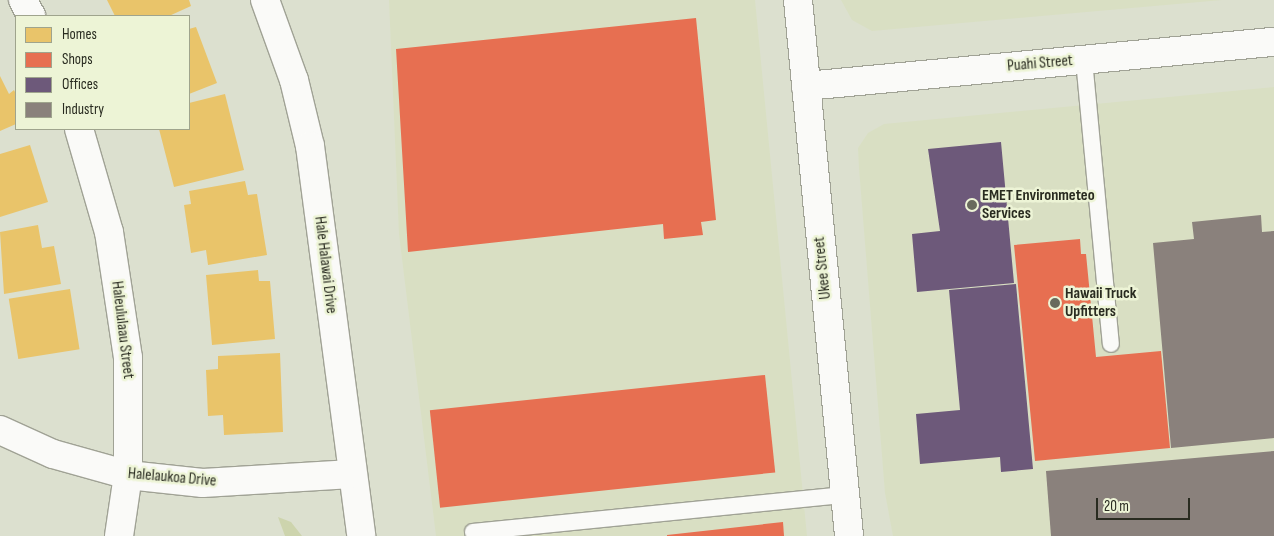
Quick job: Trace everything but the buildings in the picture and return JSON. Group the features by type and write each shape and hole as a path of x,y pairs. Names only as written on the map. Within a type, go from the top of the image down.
{"street":[{"path":"23,0 30,15"},
{"name":"Hale Halawai Drive","path":"265,0 294,80 310,146 361,536"},
{"name":"Ukee Street","path":"798,0 849,536"},
{"name":"Puahi Street","path":"806,86 1274,42"},
{"name":"Haleululaau Street","path":"78,130 108,232 128,358 128,475 119,536"},
{"name":"Halelaukoa Drive","path":"0,430 53,454 128,475 204,483 352,474"}],"lane":[{"path":"1084,60 1111,344"},
{"path":"473,532 844,494"}],"shaded area":[{"path":"389,0 755,0 807,536 436,536 399,234"},
{"path":"841,0 1222,0 872,31 852,20"},
{"path":"1274,87 1274,536 893,536 885,493 859,168 858,148 868,133 884,124"},
{"path":"278,517 291,522 302,536 285,536"}],"place":[{"name":"EMET Environmeteo Services","path":"972,205"},
{"name":"Hawaii Truck Upfitters","path":"1055,303"}]}
